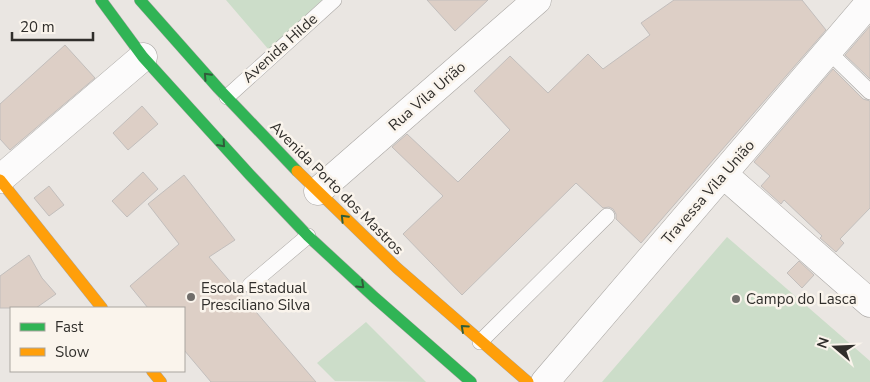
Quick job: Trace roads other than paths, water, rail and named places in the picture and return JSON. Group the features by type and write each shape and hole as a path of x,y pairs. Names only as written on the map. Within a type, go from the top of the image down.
{"main road":[{"path":"101,0 143,57 308,236 374,297 457,364 471,382"},
{"name":"Avenida Porto dos Mastros","path":"140,0 272,147 355,229 477,345 528,382"},
{"path":"0,179 101,307"},
{"path":"153,372 161,382"}],"street":[{"name":"Rua Vila Urião","path":"318,192 537,0"},
{"name":"Travessa Vila União","path":"545,382 870,2"},
{"path":"0,179 143,57"},
{"path":"723,174 870,303"}],"lane":[{"name":"Avenida Hilde","path":"227,97 334,0"},
{"path":"828,52 870,92"},
{"path":"477,345 607,216"},
{"path":"250,285 308,236"}],"place":[{"name":"Escola Estadual Presciliano Silva","path":"191,297"},
{"name":"Campo do Lasca","path":"736,299"}]}
